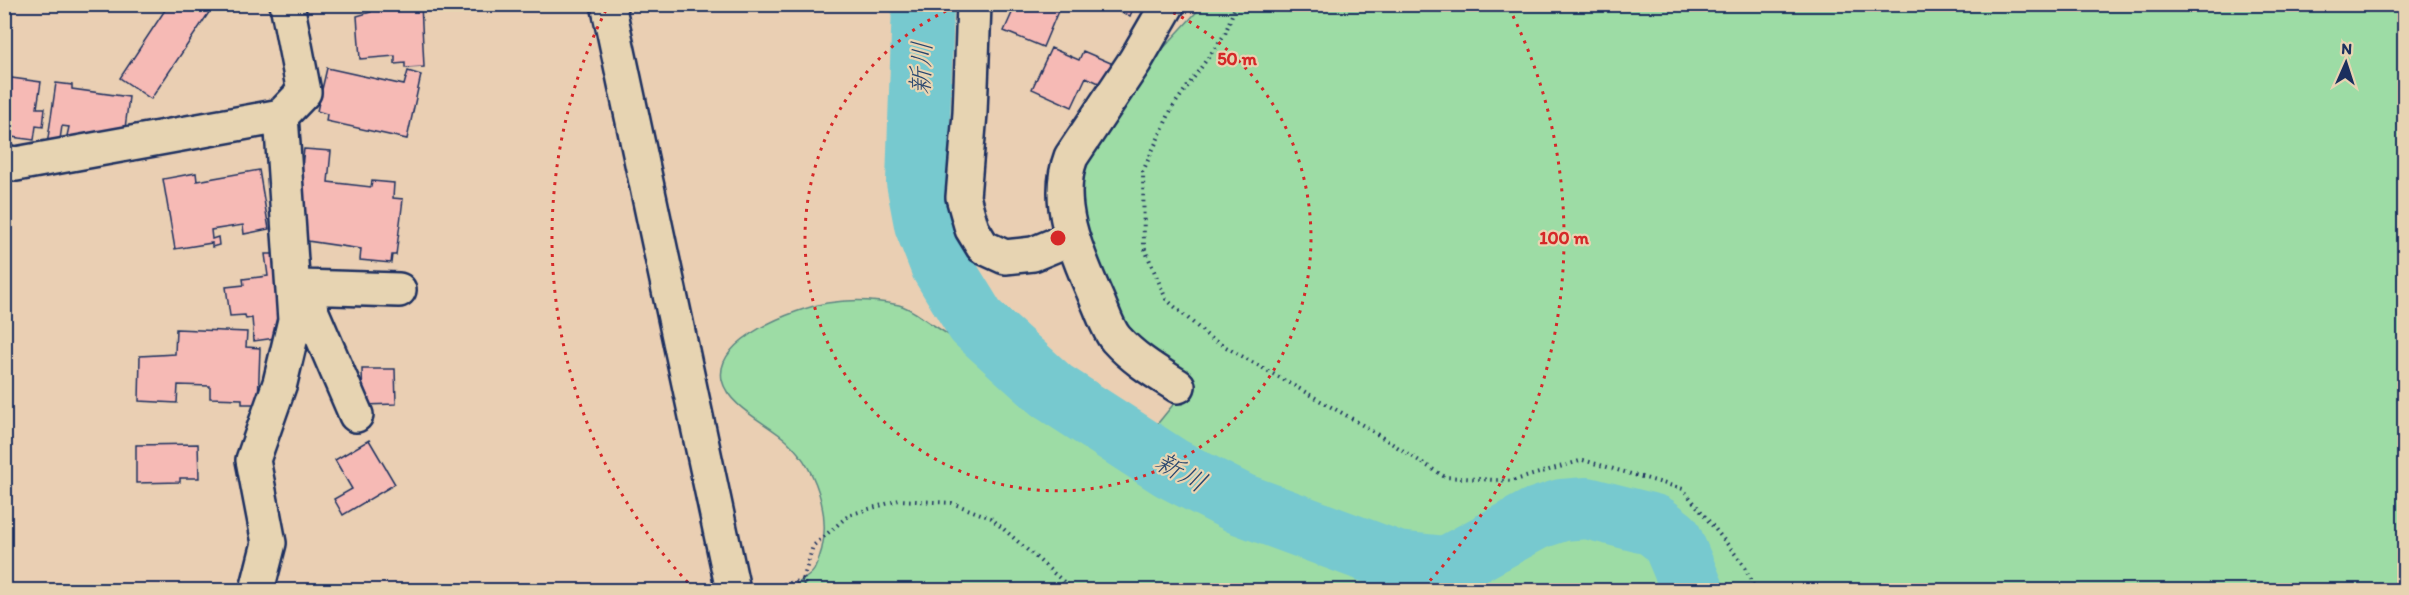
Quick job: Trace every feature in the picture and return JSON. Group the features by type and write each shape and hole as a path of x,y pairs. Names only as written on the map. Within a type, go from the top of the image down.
{"street":[{"path":"4,162 16,164 281,116 304,92 287,4"},
{"path":"608,4 748,590"},
{"path":"974,4 970,112 963,196 972,229 983,247 1005,257 1033,254 1072,238"},
{"path":"1168,4 1135,61 1071,157 1067,168 1067,205 1072,238 1114,337 1141,363 1178,386"},
{"path":"257,591 269,543 252,460 280,383 295,320 297,284 281,116"},
{"path":"297,284 399,290"},
{"path":"297,284 356,415"}],"path":[{"path":"1236,4 1225,34 1172,108 1143,171 1144,246 1166,299 1210,338 1356,421 1445,477 1512,481 1583,460 1683,489 1744,566 1755,591"},
{"path":"807,591 803,580 813,546 849,515 899,500 952,502 991,518 1073,591"},
{"path":"748,590 803,580"}],"green space":[{"path":"1203,5 2404,5 2404,590 791,590 812,573 821,554 824,519 816,484 799,454 787,441 740,407 726,390 722,380 723,365 731,352 743,339 760,328 796,312 827,303 863,301 903,306 989,362 1026,383 1073,402 1154,428 1190,384 1131,342 1084,246 1077,170 1148,65"}],"building":[{"path":"169,4 214,5 151,99 120,78"},
{"path":"371,4 421,4 424,67 405,68 405,63 395,64 395,56 360,59 357,16 371,12"},
{"path":"1016,4 1061,4 1043,47 1004,31"},
{"path":"1103,4 1135,4 1130,16"},
{"path":"1051,48 1079,60 1083,51 1113,64 1103,85 1086,77 1072,107 1032,89"},
{"path":"327,68 404,85 408,71 421,75 407,139 326,121 327,114 317,111"},
{"path":"4,77 41,82 37,108 45,108 43,127 36,126 34,140 4,136"},
{"path":"56,83 72,85 72,89 129,97 124,136 91,133 91,140 67,136 69,127 62,126 59,146 47,145"},
{"path":"304,149 331,151 328,182 371,187 372,181 394,183 393,198 403,199 396,255 392,255 391,263 360,260 361,249 294,239"},
{"path":"259,170 269,229 244,234 243,225 211,230 212,239 218,237 219,245 212,247 212,243 175,249 163,179 196,173 197,181"},
{"path":"265,254 274,254 282,337 254,341 252,318 246,319 245,315 230,316 226,287 244,285 243,279 268,276"},
{"path":"176,329 247,332 246,347 260,348 258,404 242,404 242,399 210,398 210,386 178,385 177,403 139,401 140,356 175,354"},
{"path":"362,369 395,369 396,404 363,405"},
{"path":"369,440 395,484 343,515 334,499 352,489 335,460"},
{"path":"198,444 199,478 180,478 180,482 136,483 136,445"}],"waterway":[{"name":"新川","path":"923,4 917,182 925,224 941,265 976,322 1052,391 1171,468 1241,504 1397,562 1447,567 1535,519 1562,510 1587,508 1654,525 1671,538 1693,590"}]}
